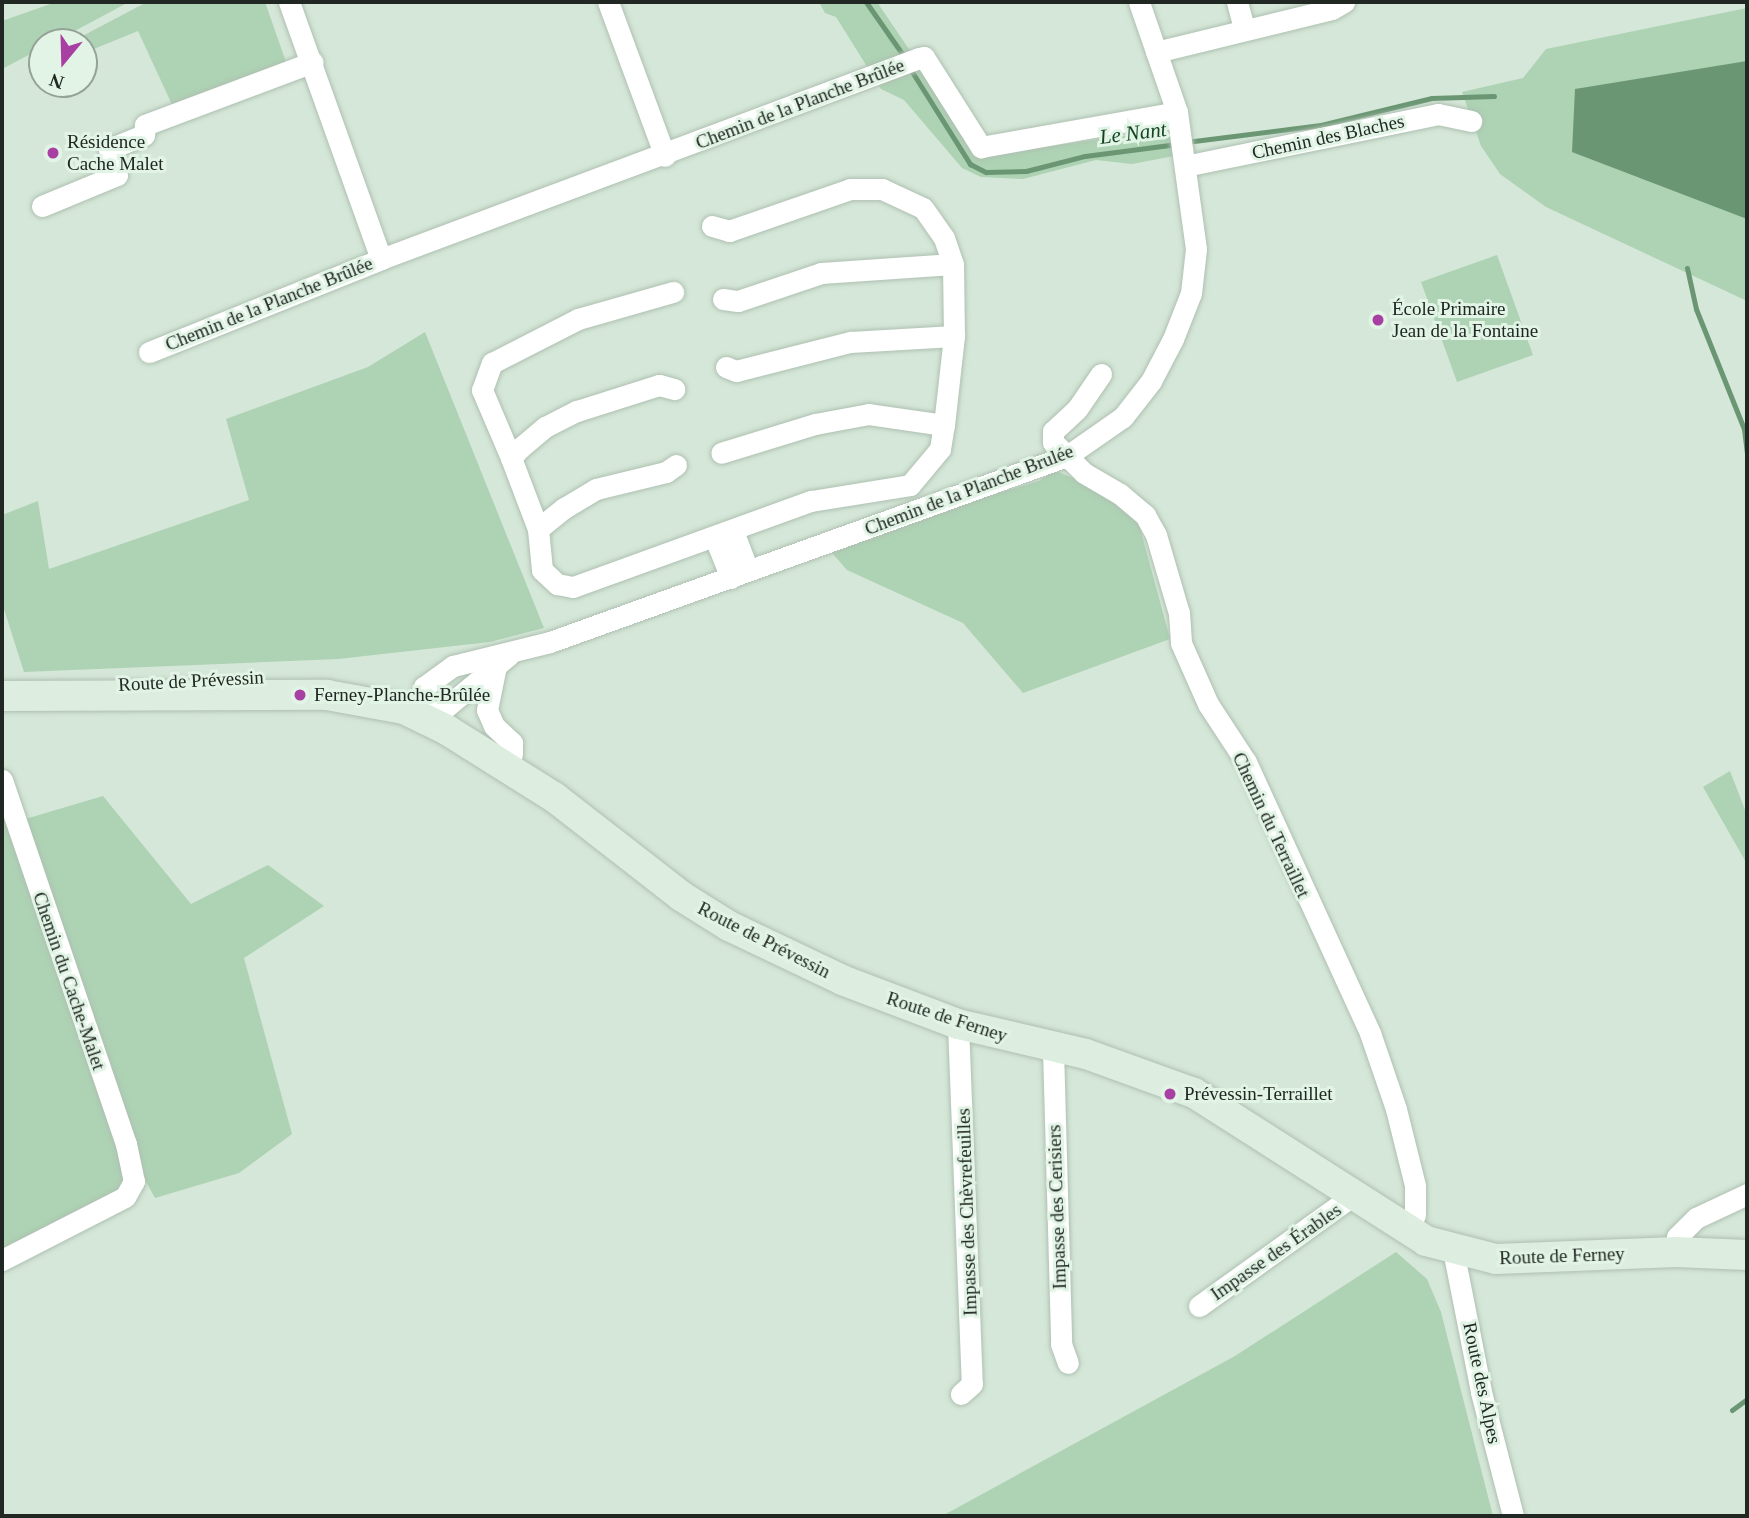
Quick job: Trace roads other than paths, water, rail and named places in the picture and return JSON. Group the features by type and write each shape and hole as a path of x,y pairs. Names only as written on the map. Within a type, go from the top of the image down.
{"main road":[{"name":"Route de Prévessin","path":"2,681 74,688 242,677 359,681 429,708 512,754 554,797"},
{"name":"Route de Prévessin","path":"2,696 327,695 429,708 554,797 704,911 842,980"},
{"name":"Route de Ferney","path":"842,980 958,1024 1149,1073 1208,1099 1352,1196 1409,1231 1453,1250 1520,1260 1676,1252 1747,1255"}],"street":[{"path":"289,2 313,62 381,259"},
{"path":"608,2 666,156"},
{"name":"Chemin de la Planche Brulée","path":"429,708 503,660 1067,456 1123,417 1151,381 1173,339 1191,293 1196,249 1179,122 1139,2"},
{"path":"1237,2 1244,28"},
{"path":"1156,52 1244,28 1332,9 1344,2"},
{"name":"Chemin de la Planche Brûlée","path":"149,352 381,259 666,156 919,58 924,57 981,146 1179,122"},
{"path":"42,206 117,175 108,149 144,135 145,125 313,62"},
{"name":"Chemin des Blaches","path":"1184,160 1437,114 1471,121"},
{"path":"673,292 578,319 492,363 482,390 538,529 542,570 557,584 573,587 811,501 910,485 940,449 954,336 953,264 944,238 923,208 882,189 850,189 729,231 712,226"},
{"path":"723,299 738,301 821,273 953,264"},
{"path":"726,367 736,371 850,342 954,336"},
{"path":"1067,456 1053,442 1053,431 1077,409 1101,374"},
{"path":"511,458 545,427 577,411 659,385 674,389"},
{"path":"721,453 815,424 869,414 944,425"},
{"name":"Chemin du Terraillet","path":"1067,456 1145,515 1156,534 1179,613 1181,643 1208,704 1245,762 1370,1033 1396,1109 1415,1185 1415,1214 1409,1231"},
{"path":"538,529 596,489 666,472 676,465"},
{"path":"724,534 740,574"},
{"path":"503,660 487,710 494,726 512,743 512,754"},
{"name":"Chemin de la Planche Brulée","path":"429,708 432,677 453,666 503,660"},
{"name":"Chemin du Cache-Malet","path":"2,780 127,1144 134,1181 125,1198 2,1260"},
{"name":"Impasse des Chèvrefeuilles","path":"958,1024 972,1384 961,1394"},
{"path":"1046,1047 1049,1306"},
{"name":"Impasse des Cerisiers","path":"1046,1047 1061,1344 1068,1363"},
{"path":"1676,1252 1676,1237 1696,1218 1747,1194"},
{"name":"Impasse des Érables","path":"1199,1306 1352,1196"},
{"name":"Route des Alpes","path":"1453,1250 1481,1392 1513,1516"}],"waterway":[{"name":"Le Nant","path":"866,2 905,58"},
{"name":"Le Nant","path":"909,67 970,164 986,172 1026,171 1085,156 1177,144"},
{"name":"Le Nant","path":"1186,142 1321,125 1432,98 1494,96"},
{"path":"1687,268 1696,309 1744,429 1747,453"},
{"path":"1732,1410 1747,1399"}],"place":[{"name":"Résidence Cache Malet","path":"53,153"},
{"name":"École Primaire Jean de la Fontaine","path":"1378,320"},
{"name":"Ferney-Planche-Brûlée","path":"300,695"},
{"name":"Prévessin-Terraillet","path":"1170,1094"}]}
